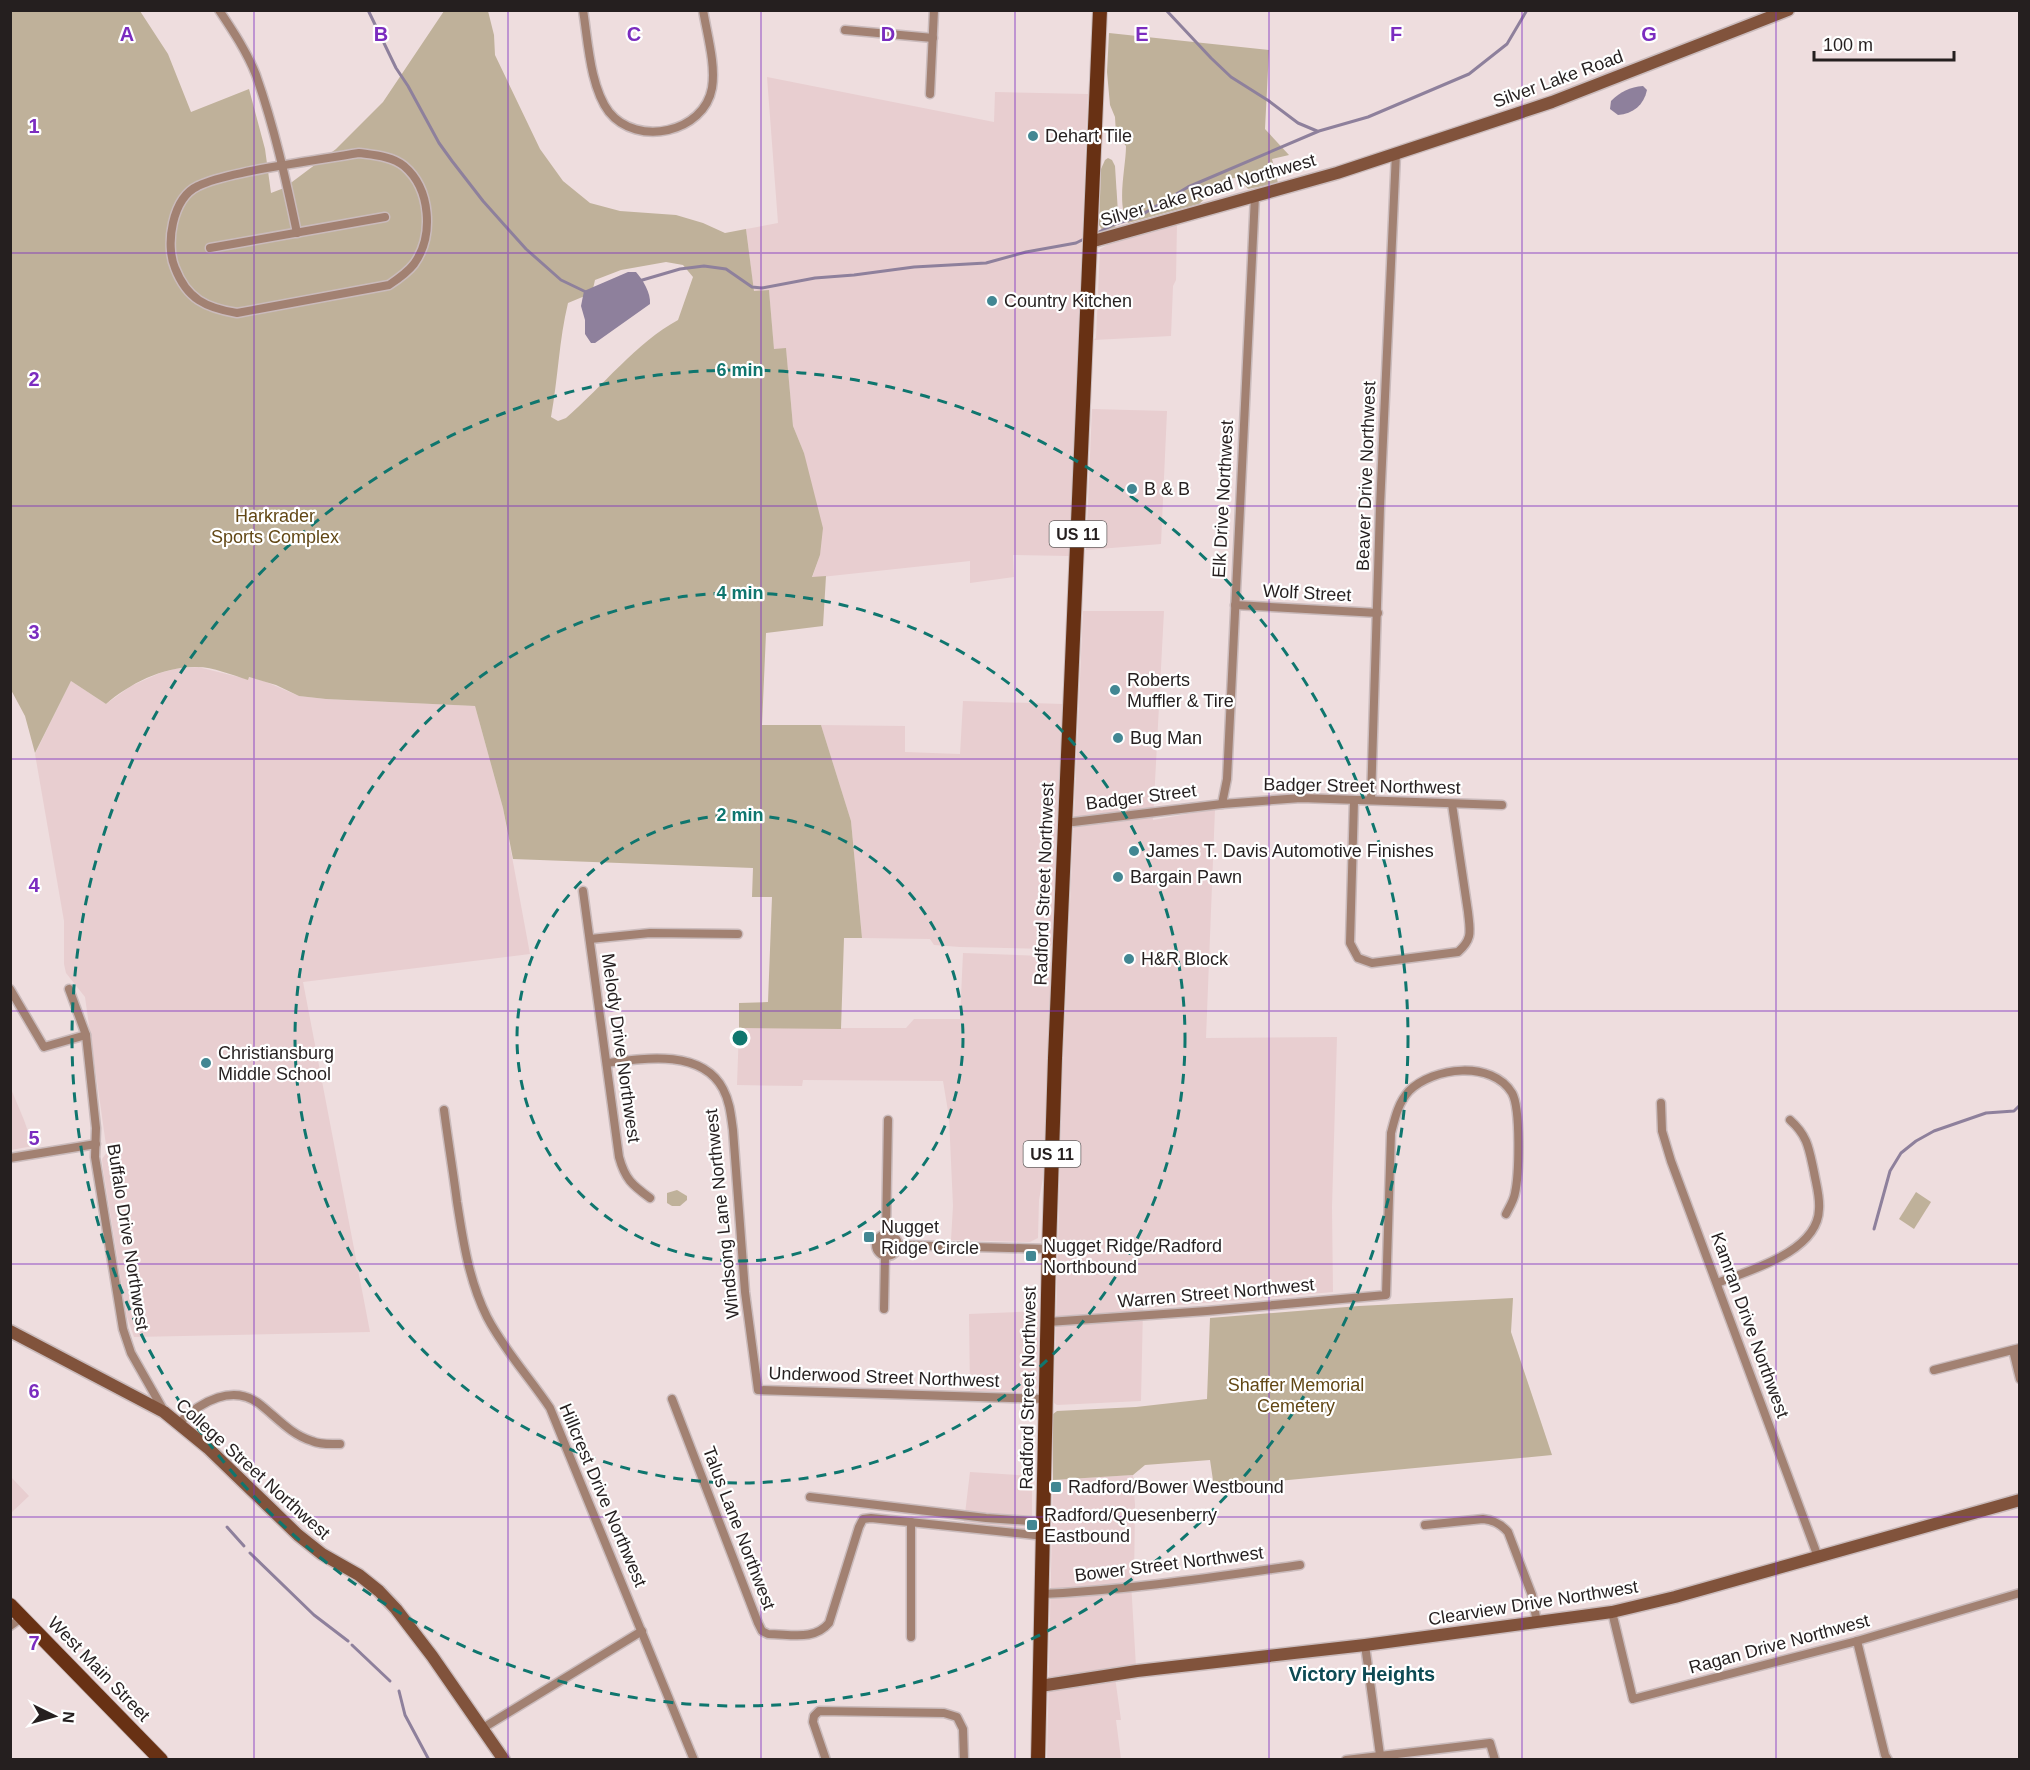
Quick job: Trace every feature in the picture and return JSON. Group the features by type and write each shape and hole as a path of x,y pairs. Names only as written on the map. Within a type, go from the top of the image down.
{"main road":[{"name":"Radford Street Northwest","path":"1038,1760 1049,1249 1100,10"},
{"name":"West Main Street","path":"10,1605 162,1760"}],"street":[{"path":"219,10 236,36 255,74 282,165 297,232"},
{"path":"583,10 597,90 604,104 620,122 630,127 655,132 680,126 690,120 706,102 711,90 713,75 703,10"},
{"path":"930,94 934,10"},
{"name":"Silver Lake Road","path":"1336,172 1552,102 1788,10"},
{"path":"844,30 933,38"},
{"path":"359,153 383,157 403,165 417,181 424,200 428,222 426,240 414,264 389,285 237,314 215,309 195,298 180,280 171,260 171,226 178,207 196,187 229,176 282,165 359,153"},
{"name":"Beaver Drive Northwest","path":"1371,800 1380,507 1396,153"},
{"name":"Silver Lake Road Northwest","path":"1090,242 1336,172"},
{"name":"Elk Drive Northwest","path":"1222,804 1227,779 1254,196"},
{"path":"210,248 385,217"},
{"name":"Wolf Street","path":"1235,605 1378,613"},
{"name":"Badger Street Northwest","path":"1222,804 1301,798 1502,805"},
{"path":"1354,801 1350,943 1358,958 1372,963 1458,952 1468,943 1470,930 1468,912 1452,804"},
{"name":"Badger Street","path":"1065,823 1222,804"},
{"name":"Melody Drive Northwest","path":"582,891 619,1157 624,1173 634,1187 650,1198"},
{"path":"590,939 650,933 738,934"},
{"path":"10,988 44,1047 86,1035"},
{"name":"Buffalo Drive Northwest","path":"69,989 86,1035 96,1128 95,1157 123,1329 131,1353 164,1412"},
{"name":"Windsong Lane Northwest","path":"607,1063 634,1059 683,1060 700,1066 712,1074 723,1089 730,1108 733,1130 745,1292 758,1390"},
{"name":"Warren Street Northwest","path":"1048,1322 1386,1295 1391,1133 1399,1104 1410,1091 1426,1079 1446,1073 1461,1071 1485,1073 1503,1083 1512,1093 1518,1124 1518,1153 1515,1194 1506,1214"},
{"name":"Kamran Drive Northwest","path":"1661,1103 1662,1131 1818,1557"},
{"name":"Hillcrest Drive Northwest","path":"444,1110 464,1246 474,1285 500,1339 550,1408 694,1760"},
{"path":"886,1234 888,1120"},
{"path":"1717,1283 1786,1254 1802,1243 1813,1228 1819,1211 1819,1202 1808,1142 1801,1130 1790,1120"},
{"path":"10,1158 96,1144"},
{"path":"886,1234 896,1238 898,1245 896,1252 885,1256 877,1250 876,1243 880,1236 886,1234"},
{"path":"898,1245 1049,1249"},
{"path":"884,1309 885,1256"},
{"name":"College Street Northwest","path":"10,1331 164,1412 208,1448 298,1535 322,1554 359,1575 379,1591 396,1609 504,1760"},
{"path":"1934,1370 2016,1349 2019,1379"},
{"name":"Underwood Street Northwest","path":"758,1390 1046,1398"},
{"path":"179,1423 190,1412 215,1398 238,1396 251,1399 304,1438 324,1444 339,1444"},
{"name":"Talus Lane Northwest","path":"672,1399 758,1623 762,1631 768,1634 813,1635 822,1631 829,1623 859,1527 864,1519 1044,1529"},
{"path":"810,1497 986,1518 1044,1529"},
{"name":"Clearview Drive Northwest","path":"1040,1686 1137,1671 1365,1645 1612,1612 2019,1500"},
{"path":"1425,1525 1483,1519 1491,1520 1504,1527 1532,1595 1537,1623"},
{"path":"911,1522 911,1637"},
{"name":"Bower Street Northwest","path":"1042,1594 1158,1584 1300,1565"},
{"name":"Ragan Drive Northwest","path":"1612,1612 1633,1700 1857,1641 2019,1593"},
{"path":"10,1626 23,1617"},
{"path":"483,1728 642,1631"},
{"path":"1857,1641 1888,1760"},
{"path":"1365,1645 1380,1755"},
{"path":"826,1760 813,1722 814,1716 819,1711 944,1713 957,1717 963,1729 964,1760"},
{"path":"1346,1760 1490,1743 1495,1760"}],"shaded area":[{"path":"767,77 994,122 995,92 1088,94 1069,556 1013,555 1014,577 970,583 970,561 812,578 820,555 804,453 793,426 786,349 774,350 769,290 754,292 746,229 778,223"},
{"path":"1643,86 1647,90 1646,95 1633,111 1618,115 1610,109 1611,101 1618,95"},
{"path":"1177,223 1176,280 1173,286 1171,336 1094,340 1096,338 1100,249 1109,244"},
{"path":"628,272 636,272 641,279 648,291 650,304 595,343 591,343 585,334 585,320 581,306 584,291"},
{"path":"1092,409 1167,411 1161,544 1086,550"},
{"path":"1083,611 1164,611 1153,820 1215,809 1206,1038 1337,1037 1332,1207 1333,1292 1143,1308 1141,1401 1057,1405 1054,1403 1062,1086"},
{"name":"Christiansburg Middle School","path":"198,667 264,681 299,696 475,706 503,808 530,954 303,982 370,1332 134,1337 127,1317 103,1169 102,1159 107,1152 85,997 66,973 64,964 64,921 35,754 71,681 106,704 131,686 160,673"},
{"path":"963,701 1063,704 1052,944 1048,949 960,947 934,945 930,939 862,938 851,821 821,725 905,726 905,752 960,754"},
{"path":"963,953 1043,956 1047,957 1051,963 1043,1178 1039,1200 1038,1238 1030,1242 951,1240 953,1206 949,1117 943,1081 803,1080 802,1086 737,1085 739,1028 906,1028 914,1019 960,1019"},
{"path":"11,1089 24,1120 33,1146 11,1150"},
{"path":"1039,1311 1038,1388 1032,1392 970,1391 969,1314"},
{"path":"970,1472 1032,1476 1032,1527 1025,1529 964,1522"},
{"path":"1133,1475 1134,1581 1131,1582 1136,1667 1114,1670 1121,1720 1116,1720 1121,1759 1047,1760 1053,1480"},
{"path":"11,1477 29,1496 11,1513"}],"green space":[{"name":"Harkrader Sports Complex","path":"10,11 140,11 168,54 191,112 249,89 265,149 271,193 284,188 336,149 383,102 444,11 488,11 494,35 495,55 540,149 563,181 590,203 620,211 676,215 703,223 725,233 746,229 754,291 769,290 774,349 786,348 793,426 804,453 823,528 820,555 812,577 826,576 823,626 766,633 762,725 821,725 851,821 862,938 844,938 841,1029 739,1028 739,1003 768,1002 772,897 752,897 753,868 513,859 503,808 475,706 299,696 276,685 249,677 248,680 209,668 185,667 148,677 115,696 106,704 71,681 35,753 25,716 10,688","holes":["666,262 683,265 693,277 678,320 648,340 566,418 558,421 551,417 568,303 592,293 595,280 621,270"]},
{"path":"1109,33 1269,50 1265,129 1289,155 1272,159 1278,183 1248,189 1235,178 1226,179 1199,204 1128,223 1124,215 1122,196 1126,146 1116,134 1115,117 1110,105 1107,72"},
{"path":"1108,158 1115,166 1118,213 1115,228 1104,233 1099,225 1101,169"},
{"path":"677,1190 687,1196 687,1200 680,1206 672,1206 667,1203 667,1193"},
{"path":"1916,1192 1931,1202 1914,1229 1899,1219"},
{"name":"Shaffer Memorial Cemetery","path":"1513,1298 1511,1332 1552,1455 1214,1487 1210,1460 1145,1465 1133,1475 1053,1480 1053,1414 1057,1411 1136,1407 1207,1399 1210,1318 1359,1306"}],"waterway":[{"path":"368,10 396,68 439,143 452,161 483,201 526,249 561,280 586,292"},
{"path":"1166,10 1231,77 1298,123 1317,131"},
{"path":"1095,234 1115,224 1138,217 1188,187 1319,131 1368,117 1469,74 1507,44 1527,10"},
{"path":"639,281 680,269 704,266 726,269 752,287 762,288 815,278 914,267 986,263 1026,252 1076,243 1086,238"},
{"path":"1874,1229 1890,1171 1901,1153 1934,1131 1986,1113 2014,1111 2020,1105"},
{"path":"227,1527 244,1546"},
{"path":"250,1553 314,1615 348,1641"},
{"path":"352,1645 390,1681"},
{"path":"399,1691 405,1715 429,1760"}],"place":[{"name":"Dehart Tile","path":"1033,136"},
{"name":"Country Kitchen","path":"992,301"},
{"name":"B & B","path":"1132,489"},
{"name":"Roberts Muffler & Tire","path":"1115,690"},
{"name":"Bug Man","path":"1118,738"},
{"name":"James T. Davis Automotive Finishes","path":"1134,851"},
{"name":"Bargain Pawn","path":"1118,877"},
{"name":"H&R Block","path":"1129,959"},
{"name":"Christiansburg Middle School","path":"206,1063"},
{"name":"Nugget Ridge Circle","path":"869,1237"},
{"name":"Nugget Ridge/Radford Northbound","path":"1031,1256"},
{"name":"Radford/Bower Westbound","path":"1056,1487"},
{"name":"Radford/Quesenberry Eastbound","path":"1032,1525"}],"district":[{"name":"Victory Heights","path":"1362,1674"}]}
